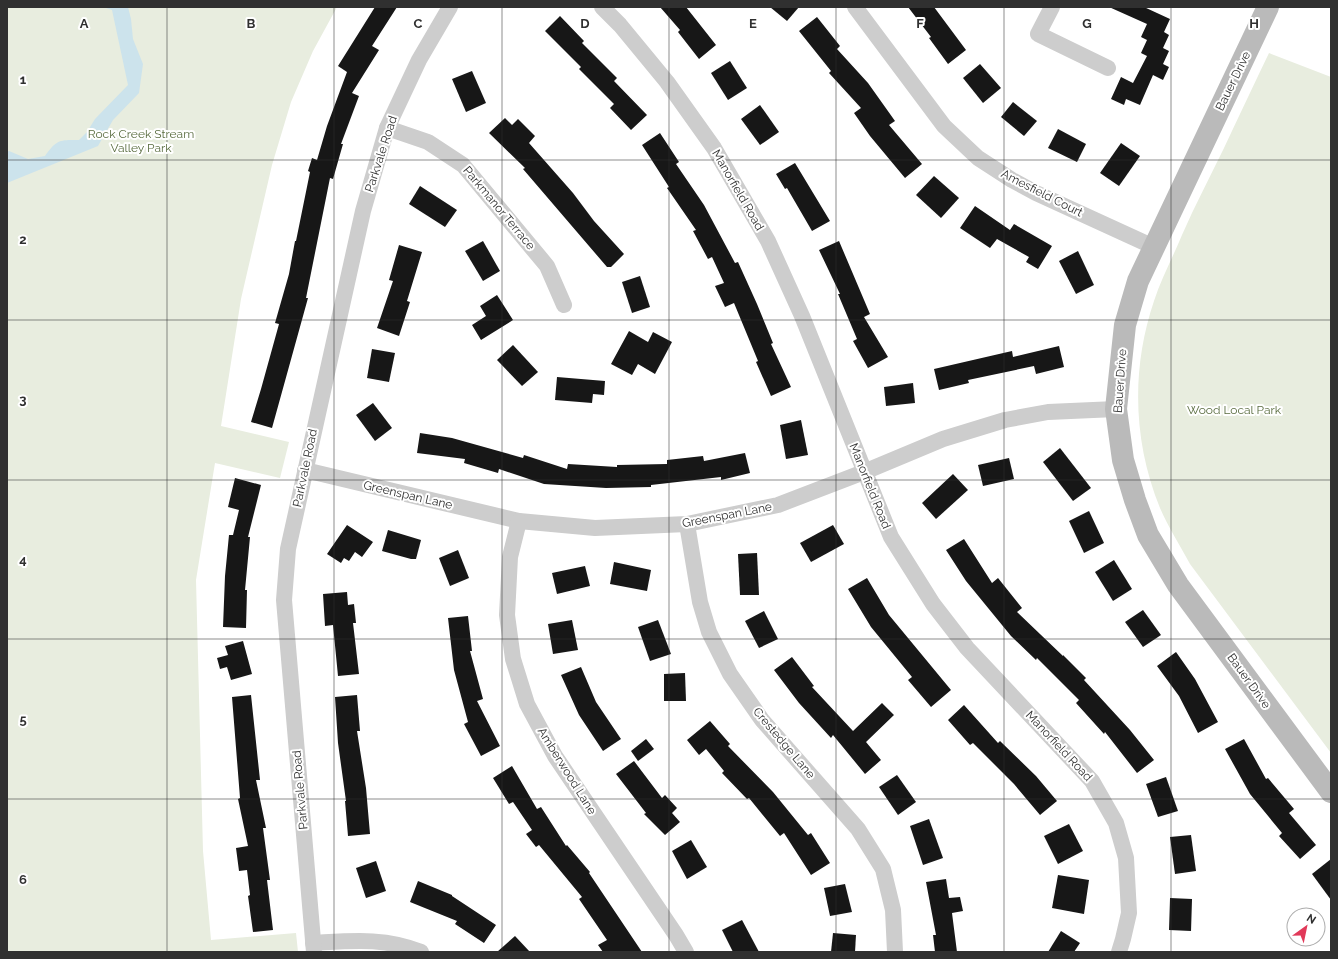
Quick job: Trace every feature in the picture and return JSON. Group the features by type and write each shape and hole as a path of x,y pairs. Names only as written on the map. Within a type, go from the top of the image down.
{"street":[{"name":"Parkvale Road","path":"313,947 284,600 288,549 304,470 363,211 386,128 419,60 450,7"},
{"name":"Manorfield Road","path":"602,7 620,25 667,82 714,148 768,241 802,316 891,537 933,604 967,648 1092,781 1116,823 1126,858 1129,913 1123,939 1118,952"},
{"name":"Amesfield Court","path":"855,7 944,126 978,158 1012,180 1036,193 1154,246"},
{"path":"1052,7 1038,34 1108,68"},
{"name":"Bauer Drive","path":"1264,8 1138,282 1125,325 1116,409 1123,460 1135,500 1148,535 1178,585 1331,792"},
{"name":"Parkmanor Terrace","path":"386,128 428,142 463,165 547,266 564,304"},
{"name":"Greenspan Lane","path":"304,470 519,521 595,528 687,524 778,505 943,440 1005,420 1048,412 1116,409"},
{"name":"Amberwood Lane","path":"519,521 510,557 507,615 513,659 527,704 555,756 686,952"},
{"name":"Crestedge Lane","path":"687,524 700,602 709,632 730,674 762,720 858,829 883,869 893,910 895,952"},
{"path":"313,947 375,940 421,952"}],"green space":[{"name":"Rock Creek Stream Valley Park","path":"7,7 337,7 313,51 291,102 272,165 241,299 221,426 289,442 280,478 215,463 196,580 203,851 211,940 296,933 298,952 7,952"},
{"name":"Wood Local Park","path":"1269,53 1331,77 1331,753 1190,564 1160,508 1144,457 1140,431 1138,405 1141,353 1154,301 1197,202"}],"water":[{"path":"103,7 128,7 133,39 143,64 139,93 113,120 98,146 7,183 7,152 9,151 28,159 45,156 56,143 67,140 79,140 87,132 95,119 128,85 112,10"}],"building":[{"path":"375,7 397,7 372,46 379,50 352,93 359,96 341,144 343,144 333,179 330,178 306,298 308,298 272,428 251,422 279,324 275,323 289,274 310,172 308,171 312,158 317,160 327,126 347,72 338,66"},
{"path":"660,7 686,7 716,45 699,59 678,32 680,30"},
{"path":"770,7 799,7 787,21"},
{"path":"908,7 934,7 966,50 948,64 929,38 931,37"},
{"path":"1109,7 1144,7 1170,19 1164,32 1169,35 1163,48 1169,51 1163,64 1169,67 1163,80 1153,75 1140,105 1126,99 1124,105 1111,99 1121,77 1133,83 1147,56 1141,53 1147,40 1141,37 1147,24"},
{"path":"560,16 584,41 582,43 617,78 614,81 647,115 631,130 610,108 614,104 579,69 581,67 545,31"},
{"path":"817,17 840,46 837,49 868,83 895,121 889,125 922,164 905,178 870,136 854,113 861,108 829,73 831,71 799,31"},
{"path":"730,61 747,88 728,100 711,73"},
{"path":"980,64 1001,88 983,103 963,78"},
{"path":"472,71 486,103 466,112 452,79"},
{"path":"1013,102 1037,121 1024,136 1001,117"},
{"path":"760,105 779,132 760,145 741,119"},
{"path":"505,118 512,125 518,119 535,136 529,143 573,193 594,221 624,254 611,267 607,267 523,169 525,168 489,133"},
{"path":"1058,129 1086,144 1077,162 1048,148"},
{"path":"660,133 679,162 676,164 704,205 735,263 738,262 773,343 771,344 791,387 771,396 756,362 758,361 734,303 725,307 715,286 724,283 712,257 708,259 693,231 696,230 667,188 669,187 642,145"},
{"path":"1121,143 1140,156 1119,186 1100,173"},
{"path":"795,163 830,221 812,231 787,188 785,189 776,174"},
{"path":"934,176 959,198 941,218 916,195"},
{"path":"420,186 457,210 445,227 409,204"},
{"path":"975,206 1010,230 1014,224 1052,246 1038,269 1026,262 1029,257 997,239 990,248 960,228"},
{"path":"483,241 500,271 483,281 465,251"},
{"path":"839,241 870,314 864,317 888,357 868,368 853,341 857,339 838,294 840,294 819,250"},
{"path":"399,245 422,252 407,301 410,302 399,336 377,328 393,281 389,280"},
{"path":"1078,251 1094,285 1076,294 1059,261"},
{"path":"640,276 650,307 632,313 622,282"},
{"path":"497,295 513,320 481,340 472,325 486,316 480,306"},
{"path":"629,331 648,342 653,332 672,342 655,374 638,364 632,375 611,364"},
{"path":"513,345 538,372 522,386 497,360"},
{"path":"1059,346 1064,367 1036,374 1034,366 968,380 969,383 939,390 934,369 1012,351 1013,357"},
{"path":"372,349 395,353 389,382 367,378"},
{"path":"557,377 605,381 604,395 593,394 592,403 555,400"},
{"path":"913,383 915,403 886,406 884,387"},
{"path":"373,403 392,428 375,441 356,415"},
{"path":"801,420 808,455 786,459 780,425"},
{"path":"420,433 452,438 523,458 524,455 567,469 568,464 617,467 617,465 667,464 667,460 703,456 704,461 745,453 750,473 721,480 721,477 651,485 651,487 606,488 544,484 499,469 498,473 464,463 465,459 417,453"},
{"path":"1060,448 1091,488 1073,501 1043,462"},
{"path":"1009,458 1014,479 983,486 978,465"},
{"path":"953,474 968,490 936,519 922,503"},
{"path":"235,478 261,485 248,537 250,537 245,590 247,590 246,628 223,627 225,576 229,535 233,535 239,510 228,507"},
{"path":"1089,511 1104,543 1084,553 1069,521"},
{"path":"347,525 373,542 362,557 355,552 349,561 344,558 341,563 327,554"},
{"path":"833,525 844,544 811,562 800,543"},
{"path":"388,530 421,540 416,559 382,551"},
{"path":"964,539 992,583 998,578 1022,608 1017,612 1086,678 1084,680 1130,730 1154,760 1137,773 1105,732 1104,734 1076,703 1079,700 1037,658 1036,660 1011,636 966,581 946,550"},
{"path":"458,550 469,578 450,586 439,558"},
{"path":"757,553 759,595 740,595 738,554"},
{"path":"1114,560 1132,589 1113,601 1095,572"},
{"path":"614,562 651,570 647,591 610,584"},
{"path":"585,566 590,586 557,594 552,573"},
{"path":"867,578 889,615 951,690 931,707 908,680 912,677 871,627 848,589"},
{"path":"347,592 348,605 354,604 356,623 353,623 359,674 338,676 333,625 325,626 323,594"},
{"path":"1143,610 1161,635 1143,647 1125,622"},
{"path":"764,611 778,639 759,648 745,621"},
{"path":"468,616 472,651 470,651 483,699 477,701 500,746 481,756 464,724 468,722 454,670 448,618"},
{"path":"572,620 578,650 553,654 548,624"},
{"path":"658,620 671,654 650,661 638,627"},
{"path":"243,641 252,674 231,680 227,667 220,669 217,658 228,655 225,646"},
{"path":"1176,652 1195,679 1218,722 1198,733 1179,696 1157,666"},
{"path":"792,657 814,686 812,687 853,731 882,703 894,715 866,742 881,760 865,774 833,735 831,738 799,703 774,670"},
{"path":"581,667 596,702 621,739 603,751 579,715 561,675"},
{"path":"685,673 686,701 664,701 664,674"},
{"path":"251,695 260,780 256,780 266,828 263,828 270,880 267,880 273,930 253,932 248,896 250,895 247,870 239,871 236,848 248,846 238,799 240,798 232,697"},
{"path":"357,695 360,731 357,731 366,788 370,834 348,836 346,801 338,743 335,697"},
{"path":"964,705 998,743 1000,741 1036,776 1057,801 1040,815 1014,784 973,743 970,745 948,720"},
{"path":"710,721 730,744 728,746 773,792 808,835 811,833 830,863 811,875 784,833 780,836 749,798 747,799 722,773 724,771 706,749 699,755 687,740"},
{"path":"646,739 654,749 638,761 631,751"},
{"path":"1244,739 1266,779 1268,778 1294,809 1289,813 1316,845 1300,859 1279,836 1282,833 1250,794 1225,749"},
{"path":"634,761 662,798 665,795 677,808 672,813 680,822 665,835 644,814 646,813 616,774"},
{"path":"512,766 537,809 541,807 566,846 567,845 590,872 589,873 642,952 603,952 598,945 607,940 579,899 582,897 539,845 536,847 526,834 532,830 513,802 509,804 493,778"},
{"path":"897,775 916,802 898,815 879,787"},
{"path":"1166,777 1178,811 1158,817 1146,784"},
{"path":"929,819 943,858 923,865 910,826"},
{"path":"1069,824 1083,851 1058,864 1044,836"},
{"path":"1191,835 1196,871 1175,874 1170,837"},
{"path":"691,840 707,867 687,879 672,851"},
{"path":"1331,859 1331,900 1312,874"},
{"path":"376,861 386,891 366,898 356,868"},
{"path":"1058,875 1089,880 1084,914 1052,908"},
{"path":"946,879 949,898 960,897 963,911 952,913 957,952 935,952 933,935 936,935 926,882"},
{"path":"418,881 452,895 496,925 484,943 455,924 457,921 410,902"},
{"path":"845,884 852,912 830,916 824,888"},
{"path":"1170,898 1192,899 1191,931 1169,930"},
{"path":"742,920 759,952 733,952 722,930"},
{"path":"1061,931 1080,943 1074,952 1048,952"},
{"path":"833,933 856,935 855,952 831,952"},
{"path":"515,936 530,952 497,952"}]}
